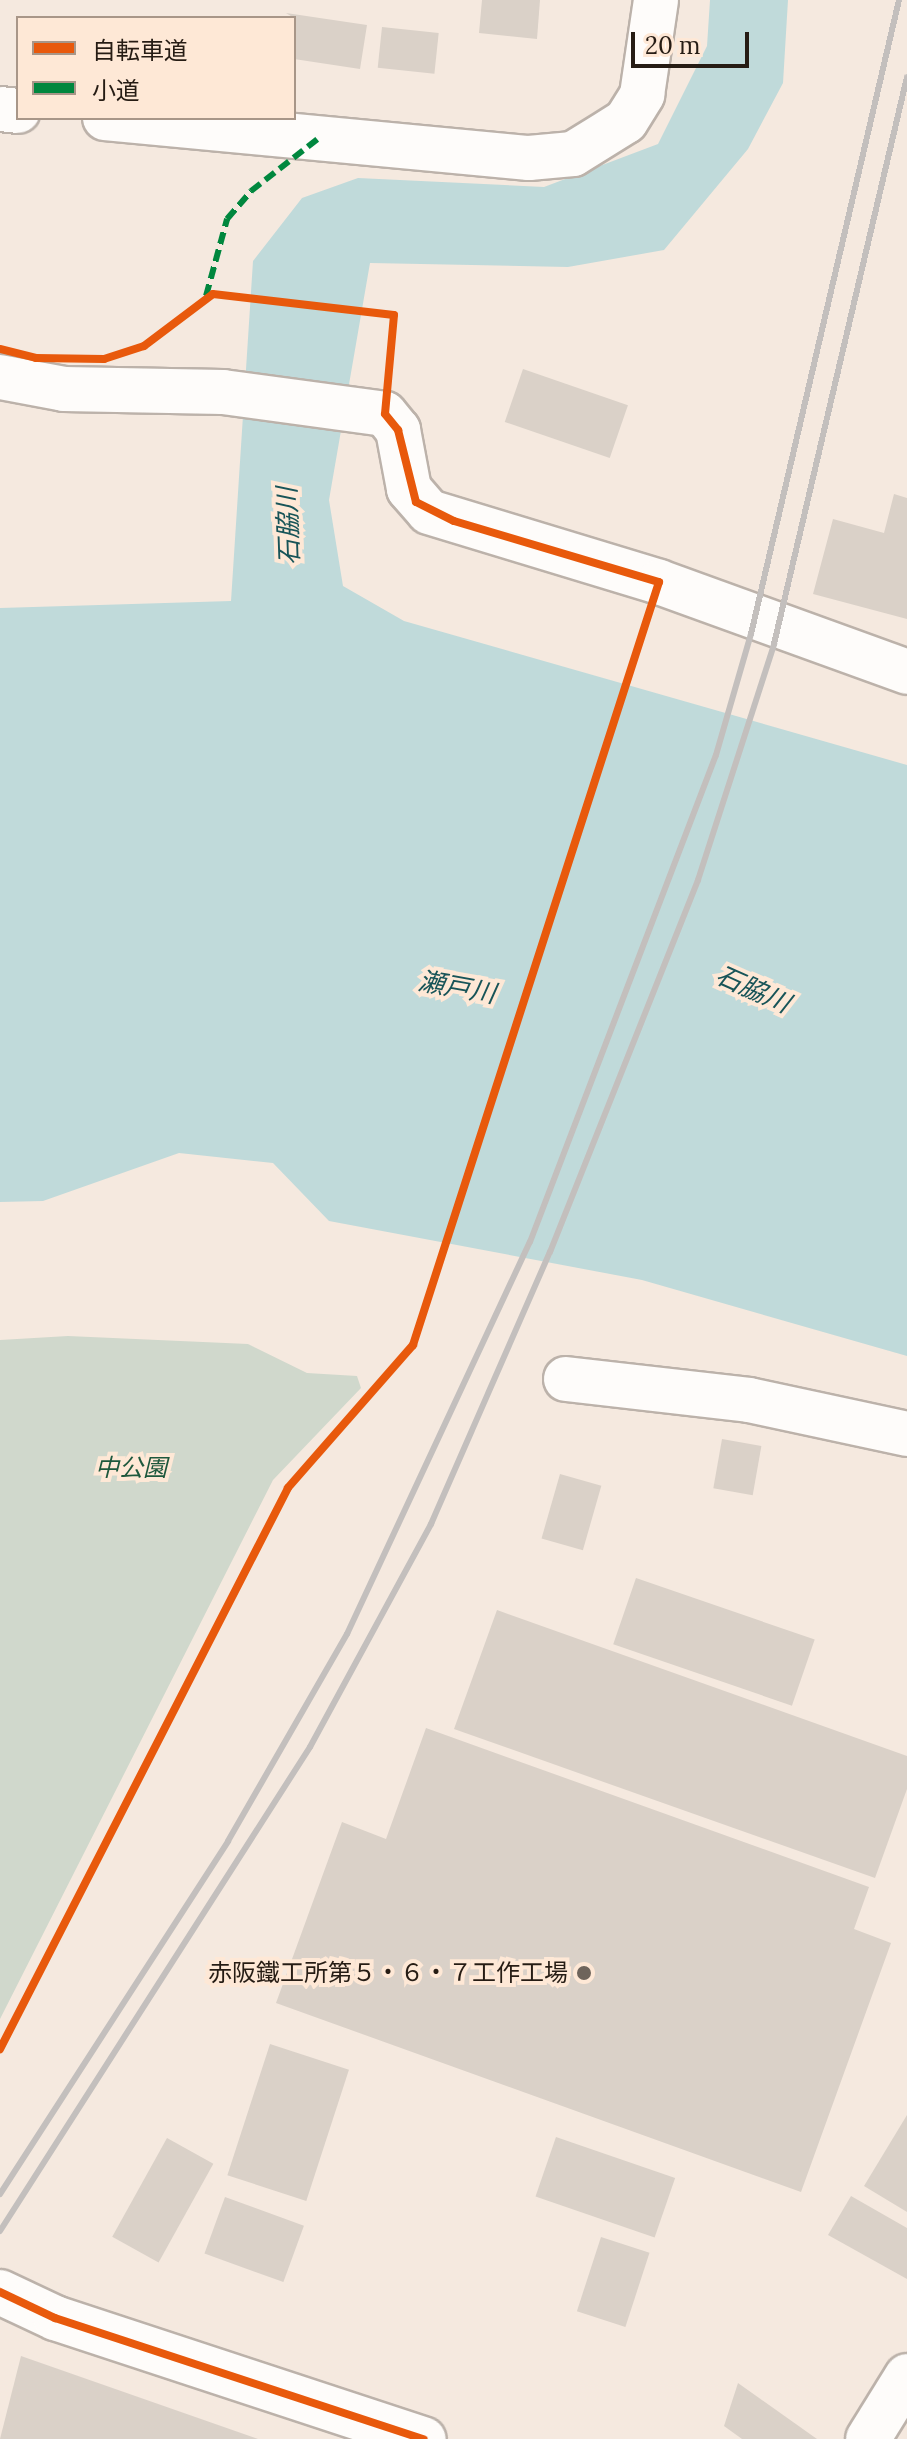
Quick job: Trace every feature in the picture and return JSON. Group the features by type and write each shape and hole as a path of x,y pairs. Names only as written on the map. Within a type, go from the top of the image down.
{"street":[{"path":"126,120 529,158 573,154 626,121 642,95 656,0"},
{"path":"0,377 64,389 223,392 359,407 385,414 398,430 409,489 429,512 659,582 907,672"},
{"path":"566,1379 749,1400 907,1434"},
{"path":"0,2292 55,2318 424,2439"},
{"path":"868,2439 907,2376"}],"green space":[{"name":"中公園","path":"68,1336 248,1344 307,1373 357,1376 361,1388 273,1480 0,2019 0,1340"}],"water":[{"path":"710,0 788,0 783,83 748,149 664,250 568,267 370,263 329,500 343,586 404,621 907,765 907,1356 642,1280 329,1221 273,1163 179,1153 43,1201 0,1202 0,608 231,601 253,261 302,198 358,178 544,187 658,144 707,46"}],"building":[{"path":"482,0 540,0 537,39 479,33"},
{"path":"286,13 367,25 360,69 296,59 296,16"},
{"path":"382,27 439,33 434,74 378,68"},
{"path":"523,369 628,405 610,458 505,422"},
{"path":"894,494 907,498 907,619 813,594 833,519 884,533"},
{"path":"722,1439 761,1446 753,1495 713,1488"},
{"path":"560,1474 601,1486 583,1550 542,1538"},
{"path":"636,1578 815,1640 792,1706 613,1644"},
{"path":"497,1610 907,1756 907,1789 875,1878 454,1729"},
{"name":"赤阪鐵工所第５・６・７工作工場","path":"426,1728 869,1887 854,1929 891,1943 801,2192 276,2003 342,1822 386,1839"},
{"path":"270,2044 349,2070 306,2201 227,2175"},
{"path":"907,2115 907,2212 864,2186"},
{"path":"556,2137 675,2178 655,2238 535,2197"},
{"path":"167,2138 213,2164 159,2263 112,2237"},
{"path":"851,2196 907,2228 907,2279 828,2235"},
{"path":"225,2197 304,2226 283,2282 204,2253"},
{"path":"601,2237 650,2253 625,2327 577,2311"},
{"path":"21,2356 258,2439 0,2439"},
{"path":"738,2383 817,2439 742,2439 724,2426"}],"railway":[{"path":"0,2194 228,1841 347,1634 530,1242 716,755 751,634 899,0"},
{"path":"0,2231 310,1747 431,1524 550,1252 698,880 774,644 907,77"}],"marked path":[{"path":"206,296 227,219 251,191 320,137"}],"cycle path":[{"path":"0,349 36,358 104,359 144,346 213,294 394,315 385,414 398,430 416,502 454,521 659,582 413,1345 288,1488 0,2049"},
{"path":"0,2292 55,2318 424,2439"}],"place":[{"name":"赤阪鐵工所第５・６・７工作工場","path":"584,1973"}],"water label":[{"name":"石脇川","path":"288,526"},
{"name":"瀬戸川","path":"457,987"},
{"name":"石脇川","path":"753,989"}]}
